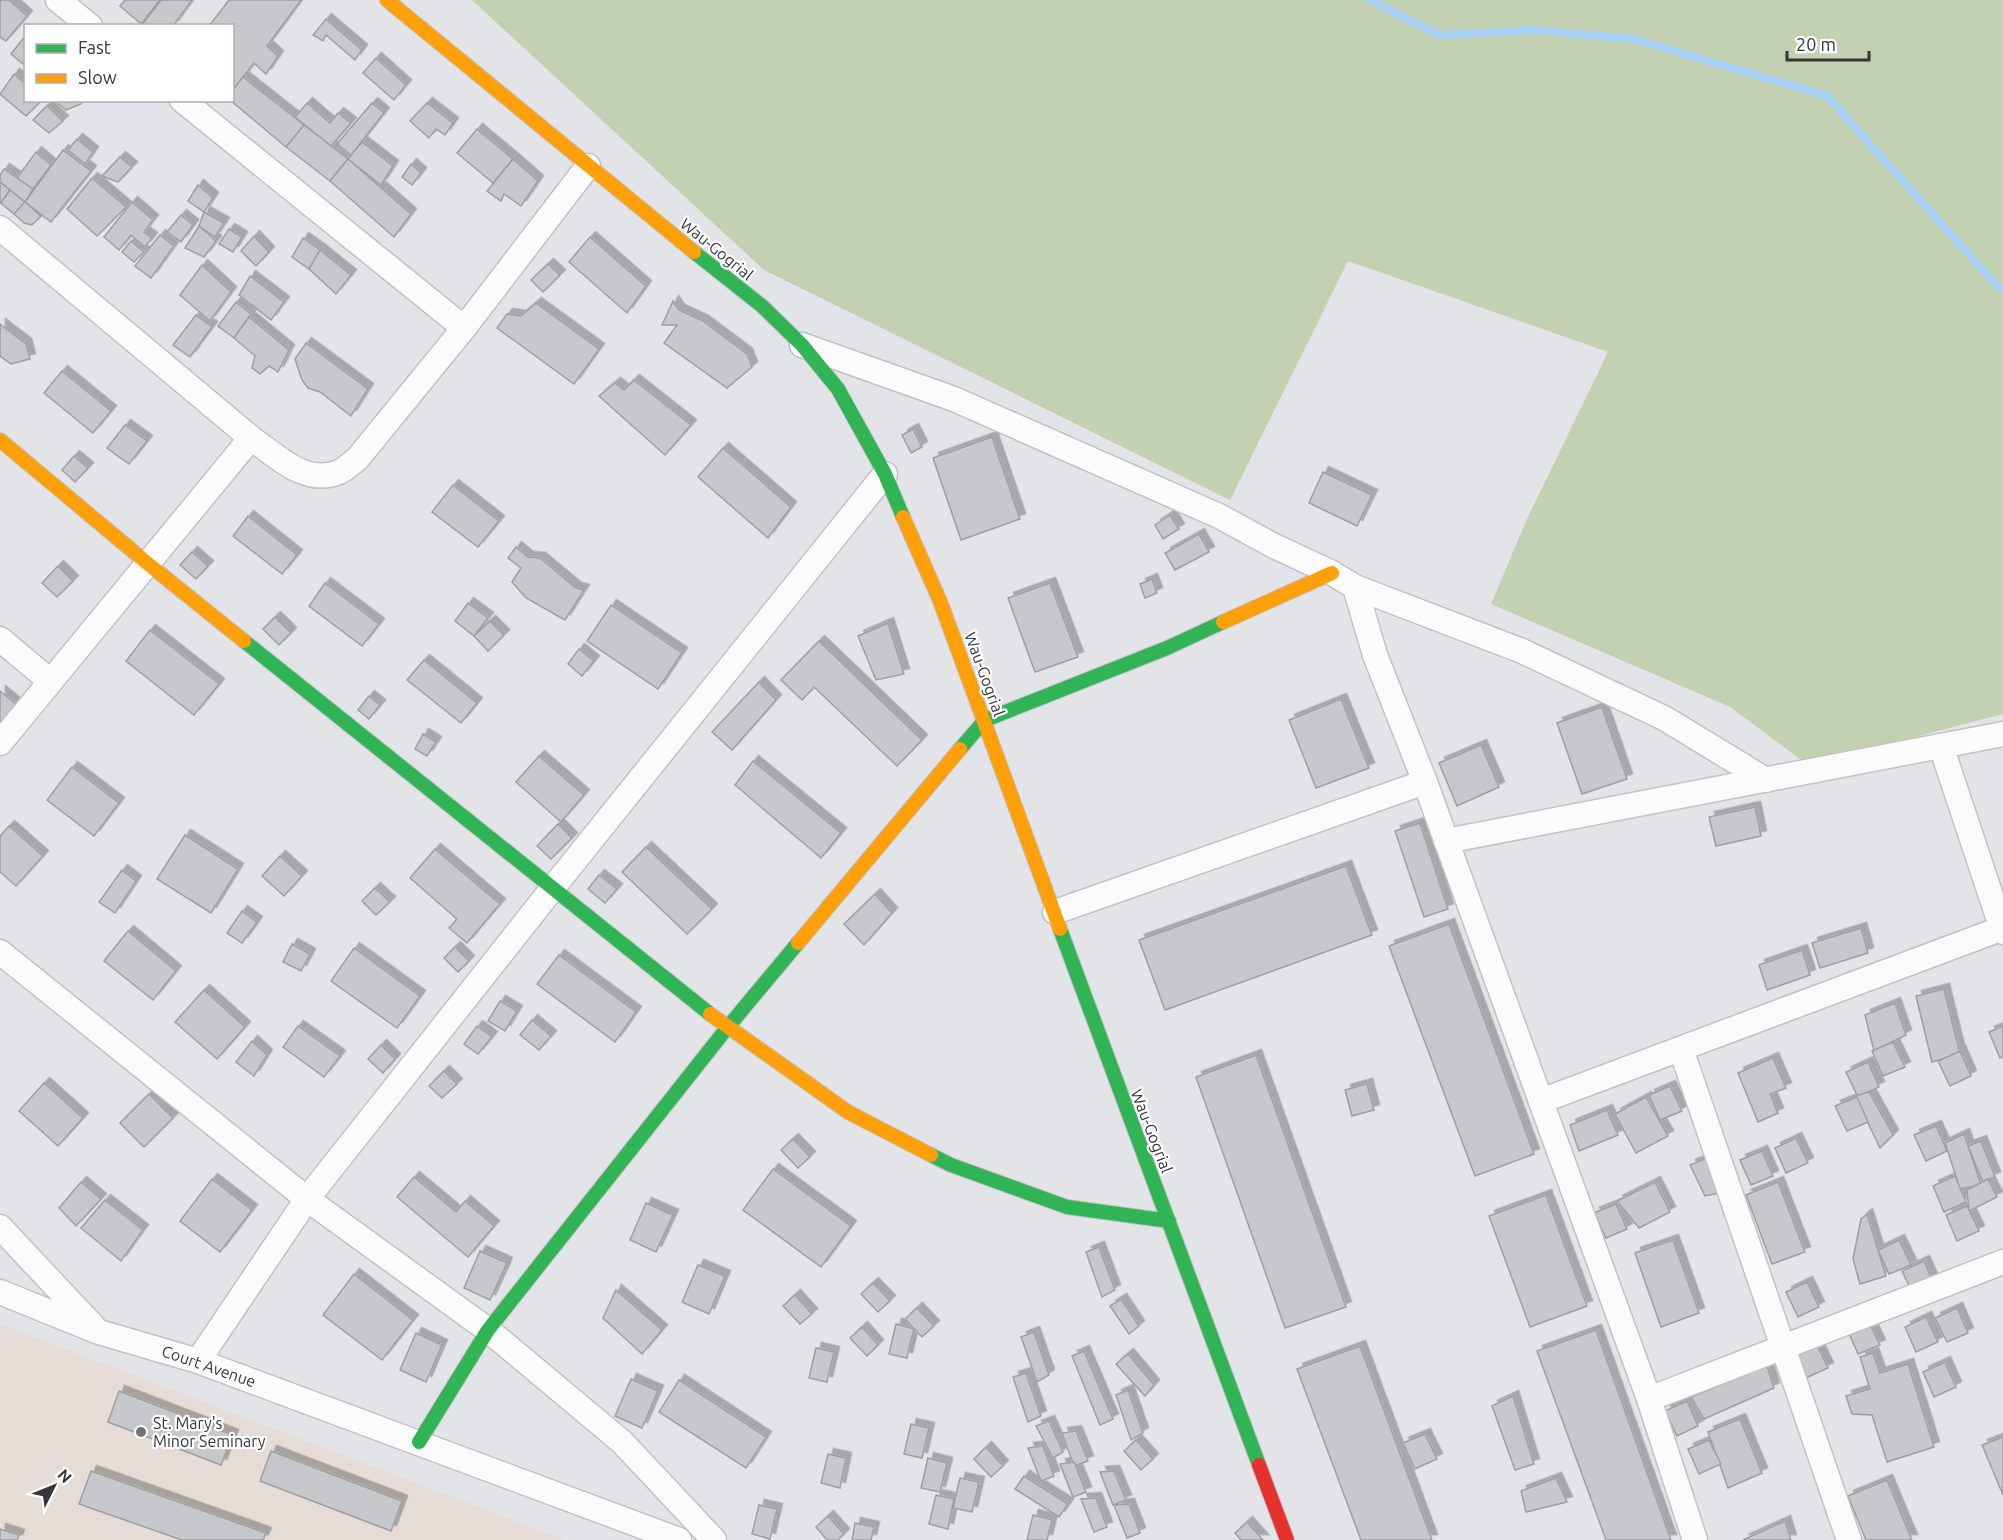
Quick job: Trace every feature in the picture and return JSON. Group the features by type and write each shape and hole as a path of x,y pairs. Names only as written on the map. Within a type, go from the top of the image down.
{"street":[{"path":"58,0 88,24"},
{"name":"Wau-Gogrial","path":"387,0 762,306 802,345 838,389 885,474 940,601 1287,1540"},
{"path":"184,102 464,328"},
{"path":"0,228 251,438 294,470 310,475 328,476 342,471 358,458 464,328 588,166"},
{"path":"802,345 954,399 1219,516 1355,587 1522,651 1664,718 1766,780"},
{"path":"0,743 251,438"},
{"path":"0,440 147,563 727,1028 848,1112 951,1165 1067,1207 1169,1221"},
{"path":"198,1361 307,1199 885,474"},
{"path":"419,1442 488,1330 727,1028 985,720 1167,648 1332,573"},
{"path":"1355,587 1375,655 1425,782 1649,1399 1695,1540"},
{"path":"0,639 50,681"},
{"path":"1446,841 2003,734"},
{"path":"1541,1101 2002,929 1941,746"},
{"path":"1055,912 1425,782"},
{"path":"0,952 307,1199 488,1330 622,1442 714,1540"},
{"path":"1681,1048 1849,1540"},
{"path":"0,1227 99,1332"},
{"path":"1649,1399 2003,1262"},
{"name":"Court Avenue","path":"0,1292 99,1332 198,1361 679,1540"}],"shaded area":[{"name":"St. Mary's Minor Seminary","path":"0,1324 565,1540 0,1540"}],"green space":[{"path":"472,0 2003,0 2003,714 1808,765 1730,707 1491,604 1527,519 1608,352 1348,261 1230,500 764,270"}],"building":[{"path":"0,0 9,0 27,16 6,41 0,37"},
{"path":"125,0 160,0 141,24 120,6"},
{"path":"161,0 192,0 174,24 143,24"},
{"path":"229,0 301,0 267,46 278,56 266,74 254,63 234,88 234,24 211,24"},
{"path":"326,19 362,50 355,60 326,35 323,41 313,35"},
{"path":"24,38 24,63 11,54"},
{"path":"376,58 406,85 394,100 363,73"},
{"path":"14,74 24,82 24,102 40,102 26,116 0,94"},
{"path":"243,77 304,125 286,147 232,102 234,88"},
{"path":"56,102 82,102 81,104 66,110"},
{"path":"307,103 330,123 338,113 351,123 331,146 295,117"},
{"path":"372,103 384,113 351,155 337,144"},
{"path":"427,103 453,123 445,135 436,129 429,138 410,121"},
{"path":"47,106 63,121 49,133 33,120"},
{"path":"304,125 348,159 330,181 286,147"},
{"path":"477,129 513,159 493,183 457,153"},
{"path":"77,139 93,152 85,164 68,150"},
{"path":"362,142 393,166 381,185 348,159"},
{"path":"63,150 91,171 51,222 25,202"},
{"path":"36,152 51,165 33,189 17,178"},
{"path":"120,157 132,167 118,182 102,176"},
{"path":"348,159 411,214 394,237 330,181"},
{"path":"513,159 538,181 521,206 504,194 501,201 487,191"},
{"path":"411,164 421,173 412,185 402,177"},
{"path":"4,169 33,189 25,202 0,182 0,175"},
{"path":"92,178 126,207 97,236 67,209"},
{"path":"0,182 10,190 1,203 0,203"},
{"path":"198,185 213,198 204,212 188,201"},
{"path":"10,190 25,202 14,214 1,203"},
{"path":"25,202 41,216 32,225 24,223 14,214"},
{"path":"132,202 153,220 144,232 152,238 145,247 131,235 119,250 104,237"},
{"path":"204,212 224,223 215,237 199,226"},
{"path":"181,215 193,225 181,242 167,232"},
{"path":"199,226 216,241 204,257 185,248"},
{"path":"229,229 242,237 233,252 219,244"},
{"path":"160,235 174,246 151,278 135,266"},
{"path":"254,236 269,252 256,266 241,251"},
{"path":"590,237 646,286 627,313 569,262"},
{"path":"303,238 320,250 309,269 292,257"},
{"path":"131,241 144,252 134,262 122,252"},
{"path":"320,250 351,275 336,294 309,269"},
{"path":"548,264 560,275 543,292 531,280"},
{"path":"202,265 231,292 210,321 180,295"},
{"path":"250,276 284,302 271,320 239,295"},
{"path":"673,301 679,310 703,321 747,354 752,367 727,388 664,343 677,325 662,325"},
{"path":"236,302 251,314 234,338 218,326"},
{"path":"536,303 599,349 574,384 497,328 507,314 521,316"},
{"path":"196,315 212,327 190,357 173,345"},
{"path":"249,317 289,350 278,372 269,366 260,374 252,368 255,356 234,338"},
{"path":"0,324 26,344 30,359 11,364 0,356"},
{"path":"306,343 368,389 351,416 320,392 308,388 302,380 295,359"},
{"path":"62,371 111,411 93,433 44,393"},
{"path":"634,380 691,425 665,455 599,396 615,383 624,390"},
{"path":"125,425 147,441 129,464 107,448"},
{"path":"913,429 922,447 911,453 902,435"},
{"path":"992,437 1020,519 961,540 933,458"},
{"path":"723,448 791,507 768,538 698,477"},
{"path":"74,456 88,468 75,482 62,470"},
{"path":"1323,472 1372,495 1357,526 1309,503"},
{"path":"453,485 499,521 478,547 432,512"},
{"path":"1170,515 1179,529 1163,539 1155,525"},
{"path":"248,516 297,555 282,574 233,536"},
{"path":"1199,534 1209,552 1175,570 1165,553"},
{"path":"516,547 528,557 540,558 576,588 584,590 565,620 526,598 512,582 521,568 508,558"},
{"path":"192,552 208,566 196,579 180,565"},
{"path":"58,566 73,581 57,597 42,583"},
{"path":"1152,579 1157,593 1145,598 1140,584"},
{"path":"325,583 379,624 362,646 309,606"},
{"path":"1050,583 1078,657 1035,672 1008,598"},
{"path":"468,603 488,618 474,636 455,621"},
{"path":"611,605 682,653 658,689 587,641"},
{"path":"275,617 291,633 279,645 263,629"},
{"path":"490,621 504,635 488,651 474,636"},
{"path":"888,623 904,674 876,680 858,636"},
{"path":"150,630 219,684 194,715 126,661"},
{"path":"819,641 922,740 897,766 814,687 802,700 781,680"},
{"path":"579,649 594,661 582,676 568,664"},
{"path":"424,660 477,703 461,723 407,680"},
{"path":"759,682 776,700 732,750 712,732"},
{"path":"0,691 18,706 0,727"},
{"path":"369,696 380,705 369,719 358,710"},
{"path":"1341,699 1369,768 1316,788 1289,720"},
{"path":"1602,707 1627,779 1582,794 1557,723"},
{"path":"423,734 436,742 427,756 415,749"},
{"path":"1481,745 1499,787 1457,806 1439,763"},
{"path":"539,756 584,795 561,822 516,782"},
{"path":"753,761 841,833 821,858 735,785"},
{"path":"72,767 119,803 94,836 47,800"},
{"path":"1755,807 1761,836 1716,846 1709,817"},
{"path":"1420,823 1448,909 1424,917 1395,831"},
{"path":"558,824 572,838 551,859 537,846"},
{"path":"9,826 43,856 16,886 0,872 0,836"},
{"path":"185,835 238,869 211,913 157,879"},
{"path":"646,847 712,909 687,934 622,872"},
{"path":"435,849 500,904 467,943 449,928 457,919 410,878"},
{"path":"280,856 302,876 284,896 262,876"},
{"path":"1346,866 1372,935 1165,1010 1139,940"},
{"path":"122,870 136,881 115,913 99,902"},
{"path":"599,875 617,889 605,903 588,889"},
{"path":"375,888 390,902 376,915 362,901"},
{"path":"875,894 892,913 864,945 844,924"},
{"path":"242,911 257,922 242,943 227,933"},
{"path":"1449,924 1534,1154 1475,1176 1389,946"},
{"path":"1861,928 1868,953 1820,968 1812,943"},
{"path":"128,931 176,971 153,1000 104,961"},
{"path":"292,944 310,954 301,971 283,962"},
{"path":"455,947 469,961 458,972 444,958"},
{"path":"354,948 420,996 397,1028 331,981"},
{"path":"1802,950 1810,975 1767,990 1759,965"},
{"path":"559,955 636,1012 615,1042 537,984"},
{"path":"1944,989 1960,1054 1932,1062 1916,996"},
{"path":"204,990 245,1027 217,1059 175,1022"},
{"path":"500,1001 517,1011 505,1031 488,1021"},
{"path":"1895,1003 1906,1035 1874,1051 1865,1015"},
{"path":"532,1020 551,1036 539,1050 520,1035"},
{"path":"298,1026 340,1056 324,1077 283,1047"},
{"path":"477,1026 492,1037 478,1054 464,1044"},
{"path":"2003,1026 2003,1056 2000,1058 1989,1032"},
{"path":"252,1041 267,1055 254,1076 236,1062"},
{"path":"1893,1042 1905,1067 1883,1076 1872,1051"},
{"path":"381,1045 395,1059 383,1073 368,1059"},
{"path":"1960,1051 1971,1076 1950,1086 1938,1061"},
{"path":"1256,1055 1346,1307 1285,1328 1196,1077"},
{"path":"1773,1058 1786,1088 1770,1094 1778,1113 1758,1122 1738,1073"},
{"path":"1868,1062 1879,1087 1858,1097 1846,1072"},
{"path":"444,1071 457,1084 442,1098 429,1086"},
{"path":"44,1083 83,1118 58,1146 19,1111"},
{"path":"1367,1084 1374,1110 1352,1116 1345,1090"},
{"path":"1670,1086 1682,1111 1660,1120 1649,1095"},
{"path":"1869,1092 1893,1135 1880,1148 1855,1096"},
{"path":"149,1094 173,1118 144,1147 120,1123"},
{"path":"1646,1097 1668,1136 1636,1153 1615,1114"},
{"path":"1857,1097 1868,1122 1847,1131 1835,1106"},
{"path":"1607,1110 1618,1135 1579,1151 1570,1125"},
{"path":"1936,1126 1947,1151 1926,1161 1914,1135"},
{"path":"1964,1134 1981,1185 1960,1189 1945,1143"},
{"path":"1796,1138 1808,1163 1786,1173 1775,1148"},
{"path":"793,1139 810,1157 798,1168 781,1150"},
{"path":"1981,1141 1995,1177 1983,1182 1968,1146"},
{"path":"1762,1151 1773,1176 1751,1185 1740,1160"},
{"path":"1712,1156 1724,1192 1705,1196 1690,1165"},
{"path":"773,1169 851,1226 821,1267 743,1210"},
{"path":"1955,1176 1966,1202 1944,1212 1933,1186"},
{"path":"414,1177 456,1212 465,1201 494,1226 468,1257 397,1197"},
{"path":"212,1179 252,1210 220,1252 180,1221"},
{"path":"1988,1179 1997,1197 1969,1211 1967,1190"},
{"path":"81,1182 101,1199 76,1226 59,1208"},
{"path":"1655,1182 1670,1212 1639,1228 1617,1201"},
{"path":"1778,1182 1805,1252 1772,1264 1746,1195"},
{"path":"1546,1195 1587,1306 1530,1327 1489,1216"},
{"path":"105,1200 143,1230 121,1261 81,1228"},
{"path":"646,1203 673,1215 656,1252 630,1240"},
{"path":"1616,1204 1627,1229 1606,1238 1594,1213"},
{"path":"1967,1206 1979,1231 1957,1241 1946,1215"},
{"path":"1867,1214 1886,1276 1860,1284 1853,1259 1861,1219"},
{"path":"1673,1240 1699,1313 1661,1327 1635,1253"},
{"path":"1899,1240 1911,1265 1889,1274 1878,1250"},
{"path":"1099,1247 1115,1290 1102,1297 1086,1252"},
{"path":"480,1251 507,1263 490,1300 464,1288"},
{"path":"1924,1261 1935,1286 1914,1296 1902,1271"},
{"path":"698,1265 725,1276 709,1314 682,1302"},
{"path":"354,1274 413,1320 382,1360 323,1315"},
{"path":"1807,1282 1819,1307 1798,1317 1786,1292"},
{"path":"873,1283 890,1301 878,1312 861,1294"},
{"path":"616,1290 662,1330 642,1354 603,1318"},
{"path":"795,1295 812,1314 800,1324 783,1306"},
{"path":"1121,1299 1139,1326 1129,1334 1110,1306"},
{"path":"917,1308 934,1326 922,1337 905,1319"},
{"path":"1957,1308 1968,1333 1947,1342 1935,1318"},
{"path":"1926,1317 1938,1342 1916,1352 1905,1327"},
{"path":"1868,1320 1880,1345 1858,1354 1847,1329"},
{"path":"896,1324 914,1329 907,1358 889,1354"},
{"path":"862,1327 878,1345 867,1356 850,1338"},
{"path":"1596,1330 1671,1540 1606,1540 1537,1351"},
{"path":"1034,1332 1049,1375 1037,1382 1021,1337"},
{"path":"416,1333 442,1345 426,1382 400,1370"},
{"path":"1816,1343 1828,1368 1806,1378 1795,1353"},
{"path":"1360,1346 1432,1540 1361,1540 1297,1369"},
{"path":"816,1348 834,1352 827,1382 809,1378"},
{"path":"1084,1351 1113,1419 1100,1425 1072,1356"},
{"path":"1873,1353 1880,1373 1908,1364 1934,1447 1887,1462 1872,1415 1852,1414 1846,1396 1870,1389 1860,1357"},
{"path":"1128,1354 1154,1385 1145,1396 1116,1364"},
{"path":"1945,1362 1956,1387 1934,1397 1923,1372"},
{"path":"1767,1366 1774,1388 1704,1419 1691,1397"},
{"path":"1026,1373 1041,1416 1028,1422 1013,1377"},
{"path":"631,1379 658,1391 642,1428 615,1416"},
{"path":"679,1380 766,1437 746,1468 659,1412"},
{"path":"1128,1390 1143,1433 1131,1440 1116,1395"},
{"path":"119,1391 233,1435 221,1465 108,1422"},
{"path":"1513,1396 1534,1464 1515,1470 1492,1406"},
{"path":"1687,1401 1698,1426 1677,1436 1665,1411"},
{"path":"1740,1419 1762,1473 1728,1488 1708,1432"},
{"path":"1049,1421 1063,1452 1053,1458 1036,1426"},
{"path":"911,1424 929,1428 922,1458 904,1454"},
{"path":"1076,1431 1088,1461 1074,1466 1062,1433"},
{"path":"1425,1434 1437,1459 1415,1469 1403,1443"},
{"path":"2003,1437 2003,1495 1982,1445"},
{"path":"1136,1440 1153,1459 1141,1470 1124,1451"},
{"path":"1709,1440 1721,1464 1699,1474 1688,1449"},
{"path":"1043,1446 1054,1476 1041,1481 1028,1448"},
{"path":"986,1447 1003,1466 991,1477 974,1459"},
{"path":"271,1451 402,1501 391,1531 260,1481"},
{"path":"828,1454 846,1458 840,1488 821,1483"},
{"path":"928,1458 947,1463 940,1492 921,1488"},
{"path":"1074,1462 1086,1492 1073,1497 1060,1464"},
{"path":"91,1471 266,1533 263,1540 182,1540 79,1504"},
{"path":"1114,1471 1126,1500 1113,1505 1100,1472"},
{"path":"1024,1476 1068,1504 1059,1517 1015,1489"},
{"path":"960,1478 979,1482 972,1512 953,1508"},
{"path":"1556,1478 1567,1502 1526,1512 1521,1491"},
{"path":"1887,1480 1912,1540 1866,1540 1848,1496"},
{"path":"936,1495 954,1499 948,1529 929,1524"},
{"path":"1096,1498 1107,1527 1094,1532 1081,1499"},
{"path":"1129,1504 1140,1533 1127,1538 1114,1505"},
{"path":"759,1505 777,1509 770,1539 752,1534"},
{"path":"1033,1515 1052,1520 1047,1540 1027,1540"},
{"path":"828,1516 844,1534 838,1540 827,1540 816,1527"},
{"path":"1785,1521 1791,1540 1743,1540"},
{"path":"1247,1522 1263,1540 1241,1540 1235,1533"},
{"path":"855,1523 874,1527 871,1540 852,1540"},
{"path":"0,1529 19,1535 17,1540 0,1540"}],"waterway":[{"path":"1370,0 1439,35 1534,30 1634,39 1827,96 1997,286 2003,289"}],"traffic: fast":[{"path":"694,252 762,306 802,345 838,389 885,474 903,517"},
{"path":"960,749 985,720 1167,648 1223,622"},
{"path":"244,641 710,1014"},
{"path":"1060,929 1259,1465"},
{"path":"419,1442 488,1330 727,1028 798,943"},
{"path":"931,1155 951,1165 1067,1207 1169,1221"}],"traffic: slow":[{"path":"387,0 694,252"},
{"path":"0,440 244,641"},
{"path":"903,517 940,601 1060,929"},
{"path":"1223,622 1332,573"},
{"path":"798,943 960,749"},
{"path":"710,1014 848,1112 931,1155"}],"traffic: jam":[{"path":"1259,1465 1287,1540"}],"place":[{"name":"St. Mary's Minor Seminary","path":"141,1432"}]}
